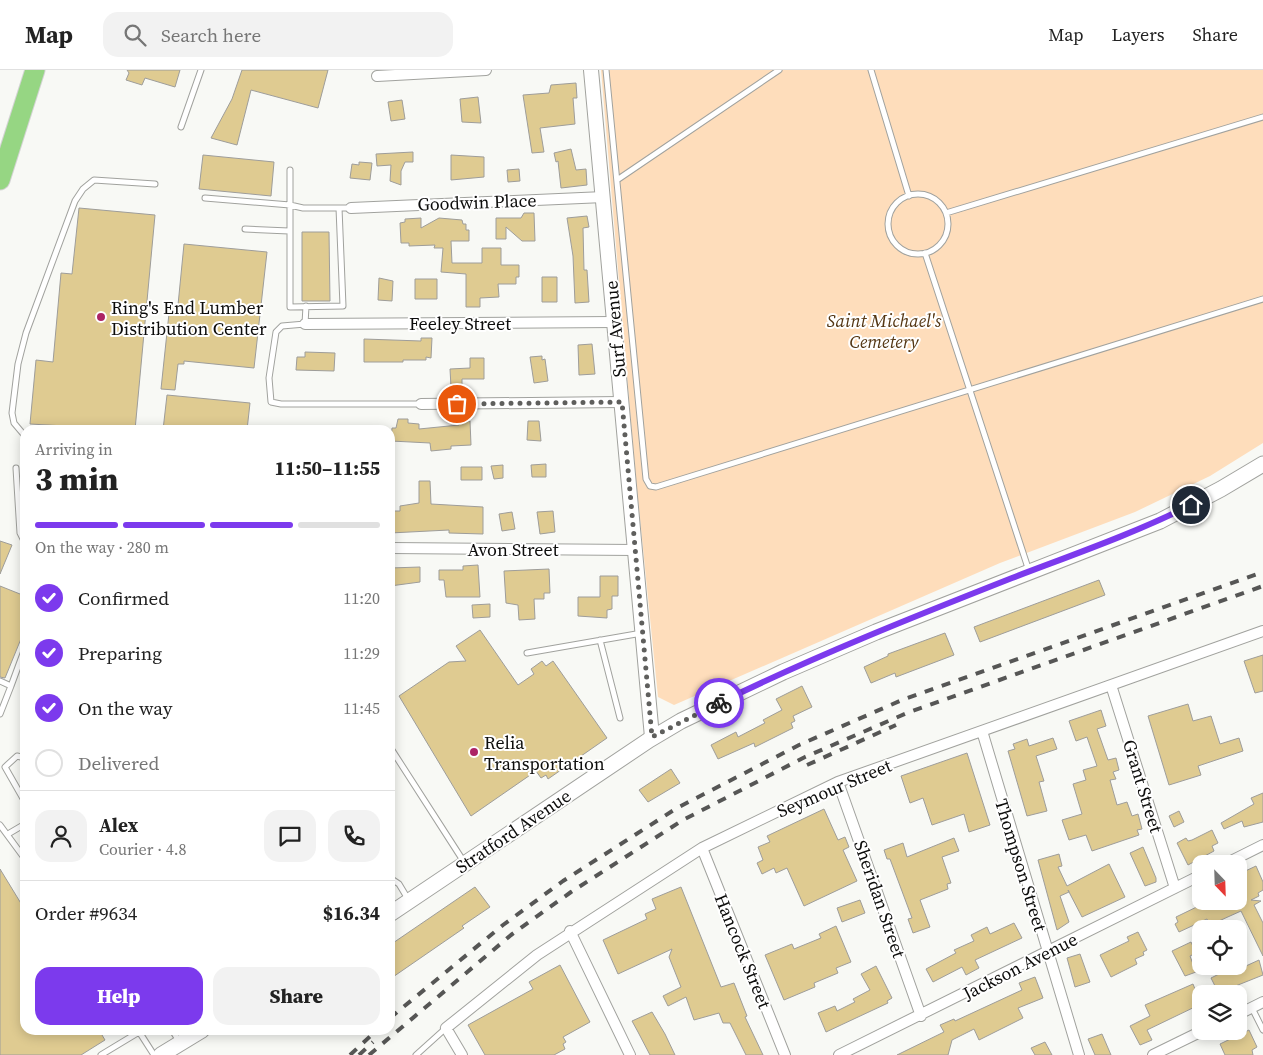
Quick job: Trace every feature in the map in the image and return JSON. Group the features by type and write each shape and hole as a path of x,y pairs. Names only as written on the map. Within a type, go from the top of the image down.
{"highway":[{"path":"0,180 35,70"}],"main road":[{"name":"Stratford Avenue","path":"395,911 652,737 783,672 876,632 1160,521 1222,489 1263,464"},
{"path":"161,1055 193,1035"}],"street":[{"path":"377,76 486,70"},
{"name":"Surf Avenue","path":"591,70 652,737"},
{"name":"Goodwin Place","path":"351,208 604,197"},
{"name":"Feeley Street","path":"305,324 614,322"},
{"path":"421,404 622,402"},
{"name":"Avon Street","path":"395,548 635,550"},
{"name":"Seymour Street","path":"446,1028 537,954 702,848 838,782 1263,631"},
{"name":"Grant Street","path":"1111,685 1175,888"},
{"name":"Thompson Street","path":"982,732 1079,1055"},
{"name":"Sheridan Street","path":"838,782 921,1016"},
{"path":"1243,855 1263,845"},
{"name":"Hancock Street","path":"702,848 785,1055"},
{"name":"Jackson Avenue","path":"839,1055 921,1016 1192,880"},
{"path":"570,932 630,1055"},
{"path":"1247,1010 1263,1002"},
{"path":"446,1028 462,1055"},
{"path":"1154,1055 1192,1036"}],"lane":[{"path":"181,126 200,70"},
{"path":"606,70 646,479 650,486 656,487 1263,299"},
{"path":"617,180 779,70"},
{"path":"871,70 909,196"},
{"path":"946,213 1263,117"},
{"path":"290,170 290,306 343,306 339,208"},
{"path":"20,430 14,423 12,413 18,364 26,334 75,201 82,189 94,180 155,184"},
{"path":"920,194 930,197 940,204 946,213 948,225 945,236 939,246 925,253 917,254 905,251 895,243 889,232 888,220 892,209 899,201 909,196 920,194"},
{"path":"205,198 290,205 303,208 351,208"},
{"path":"245,228 289,231"},
{"path":"925,253 1029,572"},
{"path":"306,306 305,324 282,326 276,332 269,378 272,402 281,404 421,404"},
{"path":"16,468 20,533"},
{"path":"527,653 643,633"},
{"path":"600,640 620,718"},
{"path":"0,714 20,662"},
{"path":"0,680 11,686"},
{"path":"395,754 465,863"},
{"path":"20,757 16,756 5,767 20,793"},
{"path":"0,826 20,852"},
{"path":"8,834 20,827"},
{"path":"395,881 399,884 409,901"},
{"path":"1252,1007 1263,1030"},
{"path":"418,1054 446,1028"},
{"path":"101,1055 133,1035"},
{"path":"142,1035 154,1055"},
{"path":"175,1035 181,1043"}],"green space":[{"name":"Saint Michael's Cemetery","path":"601,70 1263,70 1263,443 1210,476 1135,512 1000,563 674,705 658,697 635,469"}],"building":[{"path":"127,70 180,70 175,87 145,78 142,85 126,80 129,73"},
{"path":"242,70 328,70 318,108 251,90 237,145 211,138 232,99"},
{"path":"576,83 577,98 573,98 575,124 540,128 544,152 532,153 523,95 549,93 551,85"},
{"path":"478,97 481,123 462,122 460,99"},
{"path":"402,100 405,119 391,121 388,102"},
{"path":"571,149 576,170 586,169 587,185 561,188 558,161 556,162 554,153"},
{"path":"413,152 413,162 405,162 401,171 401,185 390,181 391,165 377,166 376,154"},
{"path":"203,155 274,162 271,196 199,189"},
{"path":"451,155 484,157 484,177 451,180"},
{"path":"359,162 372,163 370,180 350,178 352,164 359,165"},
{"path":"519,169 520,181 508,182 507,170"},
{"name":"Ring's End Lumber Distribution Center","path":"79,208 155,215 135,425 30,424 36,360 53,362 61,273 72,274"},
{"path":"524,213 534,213 535,241 522,241 506,227 506,239 496,239 496,218 521,218"},
{"path":"587,216 589,227 583,228 584,270 587,270 589,302 575,303 573,256 567,218"},
{"path":"421,218 421,228 439,218 462,220 463,224 466,224 466,230 469,230 469,241 451,241 452,263 482,263 482,248 501,248 501,265 519,265 519,277 516,277 516,284 498,284 499,297 480,298 480,307 466,307 466,274 441,272 443,248 434,248 435,245 409,246 409,243 401,243 400,223 405,222 405,219"},
{"path":"302,232 329,232 330,301 302,301"},
{"path":"184,244 267,252 254,368 184,361 184,364 178,364 175,390 161,389 170,304 178,305"},
{"path":"542,277 557,277 557,302 542,302"},
{"path":"379,278 393,281 392,301 378,300"},
{"path":"415,279 437,279 437,299 415,299"},
{"path":"421,338 432,338 431,358 426,357 426,360 403,360 403,362 364,362 364,339 421,341"},
{"path":"592,344 595,374 579,375 578,345"},
{"path":"305,352 335,353 334,371 296,370 297,357 305,357"},
{"path":"542,356 542,360 545,359 548,381 534,383 530,357"},
{"path":"470,358 484,358 484,379 462,379 462,386 451,387 450,369 470,368"},
{"path":"167,395 250,403 248,425 164,425"},
{"path":"398,419 408,419 408,423 419,424 419,429 459,425 459,422 470,421 471,445 451,446 451,449 431,451 430,443 395,441"},
{"path":"528,421 539,421 541,441 527,440"},
{"path":"546,464 546,477 532,477 531,465"},
{"path":"503,465 503,478 494,479 491,466"},
{"path":"461,467 482,467 482,480 461,480"},
{"path":"419,481 430,481 431,504 483,507 483,534 449,533 449,530 395,533 395,511 400,511 400,506 419,503"},
{"path":"553,511 555,532 540,534 537,512"},
{"path":"512,512 515,529 502,531 499,514"},
{"path":"0,541 12,545 0,574"},
{"path":"478,565 480,597 446,597 444,580 439,580 439,570 463,570 463,566"},
{"path":"420,567 420,582 395,585 395,568"},
{"path":"549,569 550,593 544,593 544,599 534,599 535,619 519,620 518,605 506,603 504,571"},
{"path":"600,576 618,576 618,596 612,596 612,609 607,610 607,618 578,616 578,597 600,597"},
{"path":"1099,580 1105,595 980,642 974,627"},
{"path":"0,586 20,594 20,641 5,678 0,677"},
{"path":"490,604 490,617 473,618 472,605"},
{"path":"480,630 518,685 534,674 531,669 542,661 546,666 553,661 607,738 548,779 546,775 541,778 536,771 471,816 399,696 449,662 466,661 456,646"},
{"path":"945,633 954,655 896,677 895,673 871,683 864,667 888,656 888,654"},
{"path":"1263,655 1263,691 1255,693 1244,661"},
{"path":"802,686 812,707 793,716 795,721 791,723 793,728 755,747 754,743 718,759 711,745 736,732 738,737 765,723 763,720 782,710 776,699"},
{"path":"1188,704 1193,721 1211,716 1220,744 1239,738 1243,751 1198,766 1201,775 1169,785 1148,716"},
{"path":"1101,710 1106,726 1097,729 1108,760 1116,758 1119,770 1113,772 1116,779 1110,780 1117,805 1127,802 1132,816 1138,814 1142,829 1137,830 1139,835 1092,851 1086,835 1069,840 1062,820 1082,814 1073,784 1086,780 1083,770 1097,766 1087,737 1076,741 1069,721"},
{"path":"1053,738 1057,749 1036,756 1044,781 1039,782 1047,811 1027,816 1008,751 1015,749 1013,744 1027,739 1029,746"},
{"path":"967,753 990,825 969,832 964,814 932,825 923,798 910,803 901,776"},
{"path":"671,769 680,783 648,802 639,790"},
{"path":"1263,793 1263,822 1244,827 1242,821 1224,829 1221,823 1254,804 1251,798"},
{"path":"824,809 838,840 845,837 849,847 843,850 857,881 804,906 787,868 776,873 774,868 762,874 757,863 763,860 758,847 770,842 767,836"},
{"path":"1179,811 1184,822 1174,827 1169,816"},
{"path":"1212,830 1218,843 1212,846 1214,851 1207,855 1192,855 1192,863 1188,865 1177,843 1186,838 1188,841"},
{"path":"954,838 959,851 942,857 951,883 947,884 948,889 920,900 930,927 913,933 908,919 912,918 890,859 887,859 884,850 903,843 907,857"},
{"path":"1143,847 1156,878 1156,882 1145,886 1130,853"},
{"path":"1059,854 1062,866 1058,867 1067,886 1109,864 1125,897 1082,917 1068,890 1069,892 1060,896 1069,922 1057,930 1038,860"},
{"path":"1256,866 1263,882 1263,890 1258,893 1259,896 1251,900 1261,901 1254,905 1263,923 1263,956 1241,911 1221,920 1192,920 1192,926 1179,932 1175,924 1178,922 1176,917 1192,909 1248,910 1248,870"},
{"path":"0,869 20,902 20,1035 102,1035 105,1040 81,1055 0,1055"},
{"path":"475,887 490,907 462,926 464,928 395,976 395,942"},
{"path":"681,887 721,987 734,983 747,1016 745,1017 763,1055 746,1055 730,1023 723,1023 719,1013 694,1020 686,997 668,1006 663,996 681,987 669,957 672,949 618,974 603,940 647,919 645,914 656,909 652,899"},
{"path":"860,900 865,913 842,922 837,908"},
{"path":"1014,923 1022,938 975,960 979,968 966,975 962,967 933,982 926,969 956,953 954,950 974,941 971,935 987,927 990,934"},
{"path":"836,926 851,962 836,968 838,973 814,983 815,987 784,1000 765,955 792,944 794,949 821,938 819,934"},
{"path":"1138,932 1147,950 1143,952 1144,955 1135,959 1137,964 1111,977 1100,955 1129,941 1127,937"},
{"path":"1191,942 1192,973 1185,976 1172,951"},
{"path":"1080,954 1090,982 1075,987 1067,958"},
{"path":"1259,960 1263,975 1238,985 1214,985 1211,978 1217,975 1247,975 1247,966"},
{"path":"560,965 590,1022 563,1037 566,1042 563,1044 565,1049 554,1055 485,1055 468,1025 533,989 529,982"},
{"path":"876,966 892,998 887,1001 888,1003 826,1032 818,1013 835,1006 837,1011 855,1002 853,999 870,990 861,974"},
{"path":"1035,977 1043,998 1018,1008 1023,1018 979,1040 974,1029 952,1040 948,1055 897,1055 944,1032 940,1025 954,1019 955,1021 1022,990 1019,983"},
{"path":"1193,984 1192,1008 1147,1030 1152,1040 1140,1045 1130,1026 1150,1016 1145,1005"},
{"path":"652,1012 675,1055 650,1055 632,1021"},
{"path":"1249,1030 1257,1047 1252,1050 1253,1055 1225,1055 1220,1044 1228,1040 1247,1040 1247,1031"},
{"path":"1102,1034 1111,1055 1095,1055 1088,1039"},
{"path":"1045,1042 1052,1055 1035,1055 1031,1048"}],"railway":[{"path":"395,1014 503,925 563,881 677,808 799,745 902,700 1263,572"},
{"path":"395,1033 511,935 571,892 683,820 805,757 907,713 1263,586"},
{"path":"807,765 896,725"},
{"path":"350,1055 372,1035"},
{"path":"369,1055 393,1035"},
{"path":"359,1055 373,1042"}],"way so far":[{"path":"457,404 622,402 652,737 719,703"}],"place":[{"name":"Ring's End Lumber Distribution Center","path":"101,317"},
{"name":"Relia Transportation","path":"474,752"}],"route":[{"path":"719,703 783,672 876,632 1160,521 1191,505"}]}
